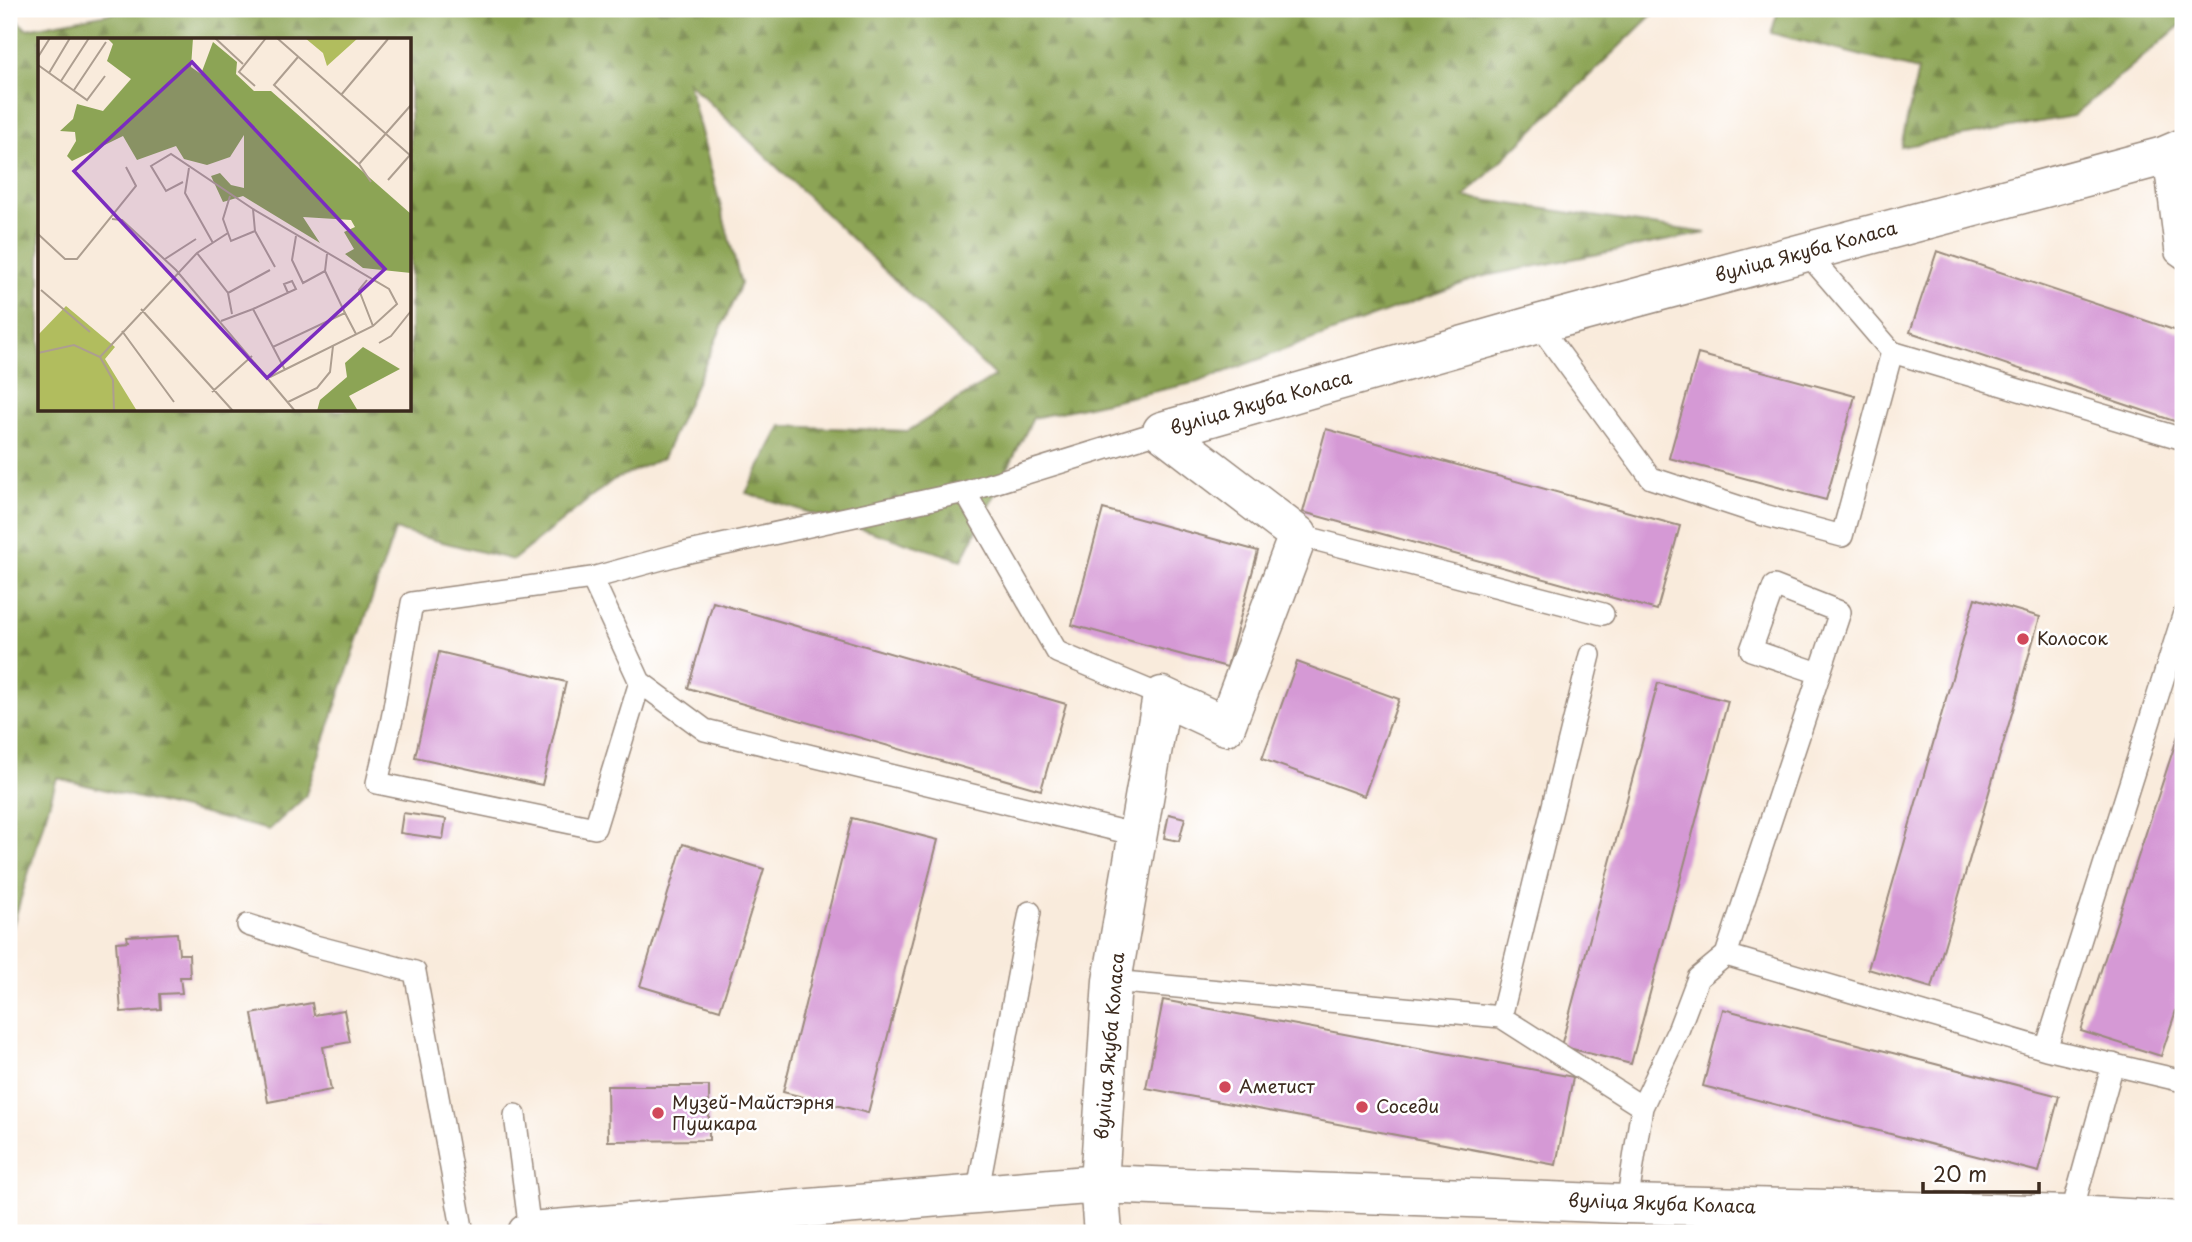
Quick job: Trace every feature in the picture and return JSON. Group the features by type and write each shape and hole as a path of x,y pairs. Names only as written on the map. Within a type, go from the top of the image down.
{"street":[{"name":"вуліца Якуба Коласа","path":"1162,431 1538,324 2174,152"},
{"name":"вуліца Якуба Коласа","path":"1162,431 1298,536"},
{"path":"1162,696 1226,726 1298,536"},
{"name":"вуліца Якуба Коласа","path":"1099,1184 1111,981 1162,696"},
{"name":"вуліца Якуба Коласа","path":"529,1232 1099,1184 1627,1204 1987,1223 2071,1215 2183,1221"},
{"path":"1099,1184 1104,1233"}],"lane":[{"path":"2174,152 2176,253 2183,258"},
{"path":"1806,252 1892,352 2183,439"},
{"path":"1538,324 1651,478 1764,515 1842,536 1892,352"},
{"path":"640,682 595,828 377,783 392,719 412,603 592,578 680,554 965,492 1162,431"},
{"path":"965,492 1056,652 1162,696"},
{"path":"1298,536 1603,614"},
{"path":"592,578 640,682 705,730 1137,835"},
{"path":"1627,1204 1642,1107 1679,1028 1698,978 1726,955 1840,612 1774,586 1751,650 1819,673"},
{"path":"2046,1049 2183,616"},
{"path":"1501,1017 1590,655"},
{"path":"977,1195 1030,912"},
{"path":"248,925 311,945 415,971 463,1233"},
{"path":"1726,955 2046,1049 2183,1081"},
{"path":"1111,981 1501,1017 1642,1107"},
{"path":"2071,1215 2113,1065"},
{"path":"515,1115 529,1232"}],"green space":[{"path":"125,9 1658,9 1464,197 1706,233 1480,277 1198,382 1033,418 962,560 746,493 781,426 908,431 995,376 688,82 741,284 663,458 613,480 513,560 395,530 305,797 269,830 57,778 9,938 9,11 26,29"},
{"path":"1779,9 2183,9 2183,23 2073,116 1901,147 1918,70 1771,33"}],"building":[{"path":"1937,251 2183,333 2183,424 1910,332"},
{"path":"1698,354 1855,396 1826,500 1669,458"},
{"path":"1326,429 1680,526 1657,610 1303,512"},
{"path":"1103,509 1258,551 1227,667 1072,625"},
{"path":"1975,598 2040,617 1932,988 1868,969"},
{"path":"713,602 1066,704 1041,790 688,688"},
{"path":"439,652 566,682 542,785 415,757"},
{"path":"1297,662 1399,699 1364,796 1262,759"},
{"path":"1658,683 1728,701 1631,1064 1561,1046"},
{"path":"2183,720 2183,989 2161,1056 2081,1031"},
{"path":"403,813 446,819 443,839 400,833"},
{"path":"1169,814 1185,818 1179,841 1164,838"},
{"path":"852,818 938,840 868,1113 783,1092"},
{"path":"683,844 764,869 720,1010 640,986"},
{"path":"177,933 179,954 189,954 190,977 180,977 182,993 160,994 161,1009 121,1012 116,942 128,941 127,936"},
{"path":"1163,1000 1573,1077 1556,1165 1146,1088"},
{"path":"312,1003 314,1015 344,1010 350,1042 323,1047 331,1090 268,1102 252,1014"},
{"path":"1723,1009 2059,1096 2039,1172 1703,1086"},
{"name":"Музей-Майстэрня Пушкара","path":"607,1086 709,1086 709,1140 608,1141"},
{"path":"384,1226 385,1233 306,1233 306,1230"}],"place":[{"name":"Колосок","path":"2023,639"},
{"name":"Аметист","path":"1225,1087"},
{"name":"Соседи","path":"1362,1107"},
{"name":"Музей-Майстэрня Пушкара","path":"658,1113"}]}
